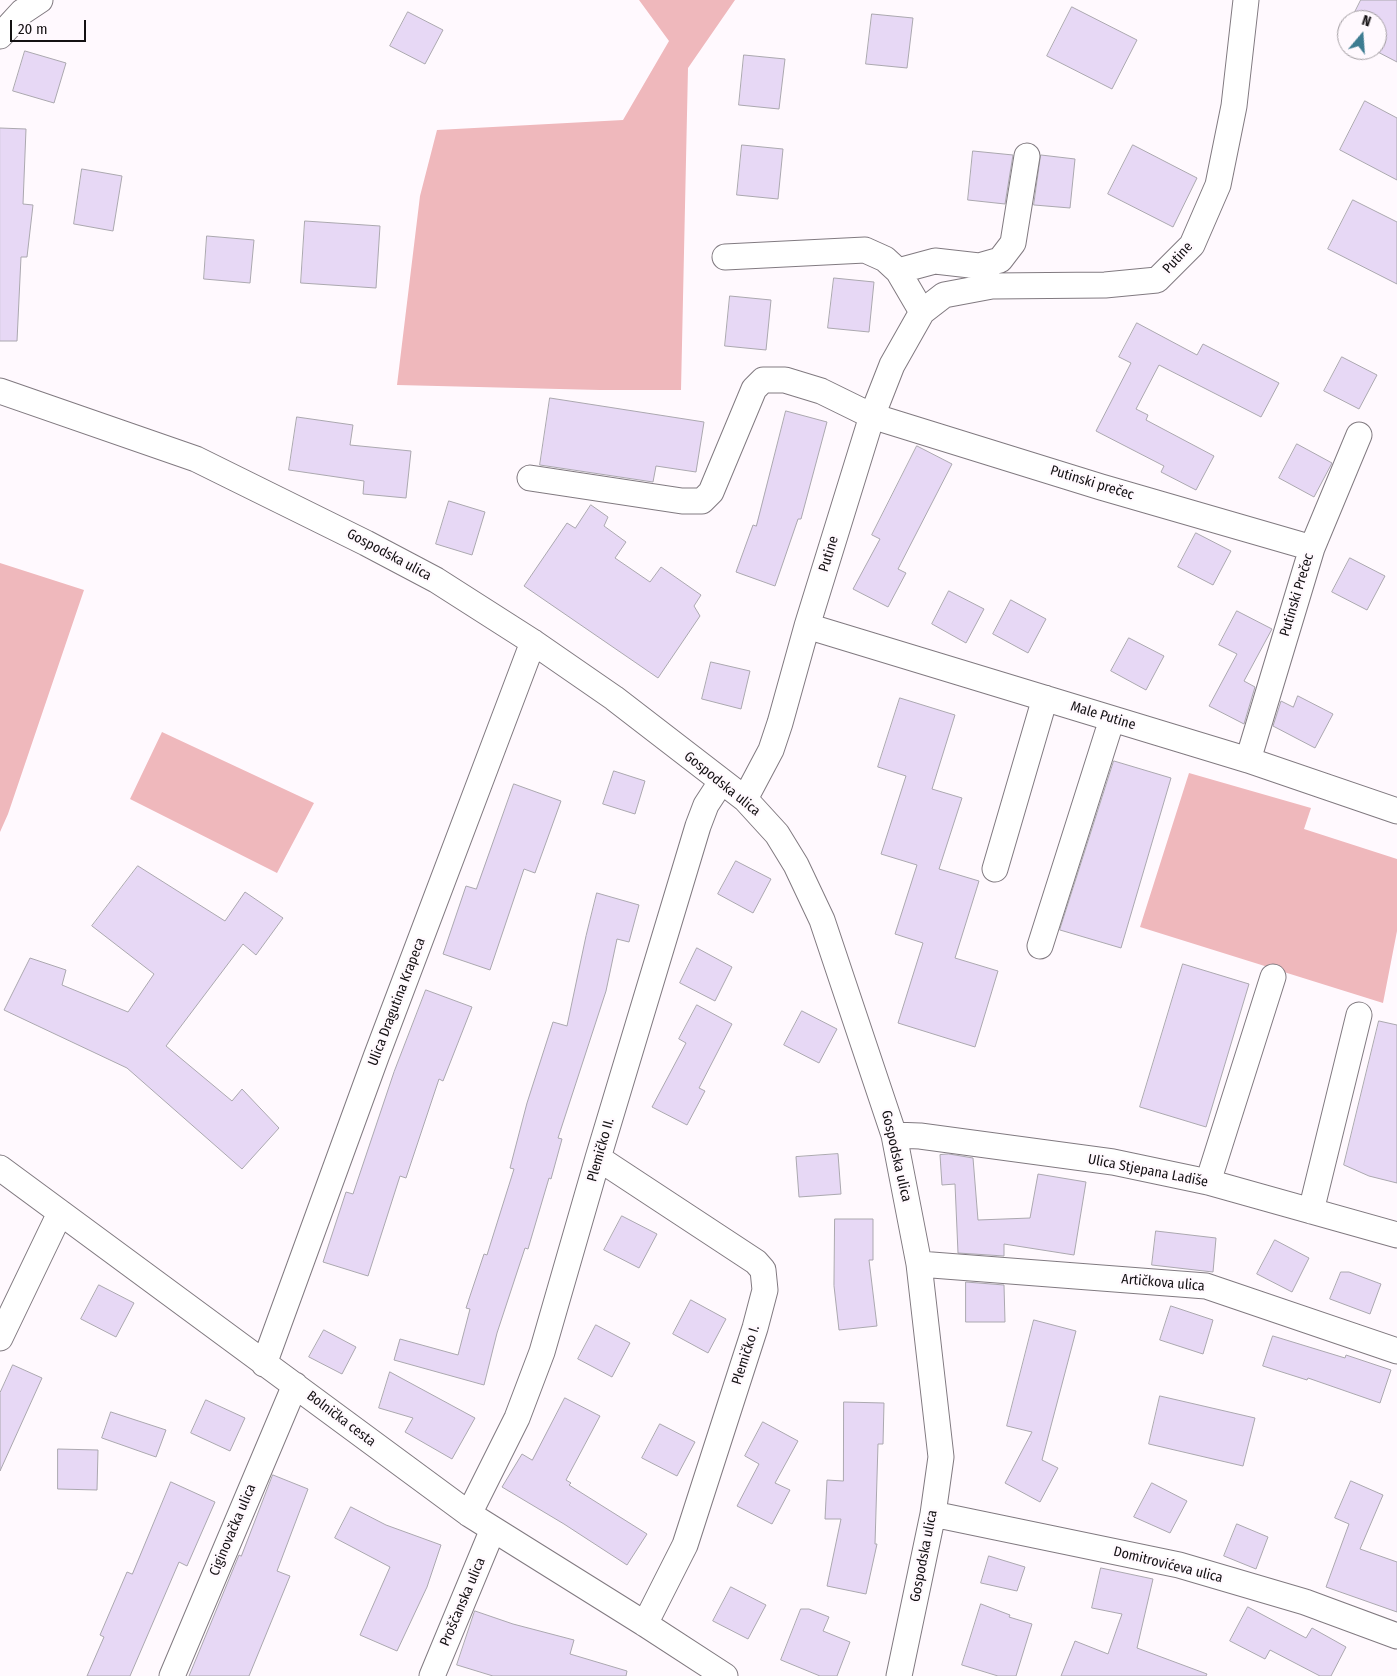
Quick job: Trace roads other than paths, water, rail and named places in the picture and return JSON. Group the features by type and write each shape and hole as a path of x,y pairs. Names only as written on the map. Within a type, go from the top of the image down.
{"street":[{"path":"0,36 22,12 40,0"},
{"name":"Putine","path":"745,800 771,750 780,723 807,626 872,416 892,365 922,312 944,295 992,286 1105,285 1157,280 1192,246 1218,185 1234,106 1246,0"},
{"path":"898,271 935,261 979,266 1000,260 1014,243 1027,156"},
{"path":"725,257 865,250 885,259 898,271 922,312"},
{"name":"Putinski prečec","path":"530,478 682,501 702,501 711,492 754,389 763,380 785,380 821,391 872,416 1312,548"},
{"name":"Gospodska ulica","path":"0,391 196,459 366,543 436,580 533,642 614,698 745,800 777,834 796,865 822,920 894,1135 919,1264 942,1457 933,1514 899,1676"},
{"name":"Putinski Prečec","path":"1248,760 1312,548 1359,435"},
{"name":"Male Putine","path":"807,626 1248,760 1397,811"},
{"name":"Ulica Dragutina Krapeca","path":"264,1364 379,1048 533,642"},
{"path":"995,869 1044,698"},
{"path":"1040,946 1112,719"},
{"name":"Plemičko II.","path":"469,1514 516,1418 542,1352 698,826 706,804 721,782"},
{"path":"1208,1182 1272,977"},
{"path":"1311,1212 1359,1015"},
{"name":"Ulica Stjepana Ladiše","path":"894,1135 920,1136 1113,1162 1208,1182 1397,1236"},
{"name":"Plemičko I.","path":"598,1158 756,1262 763,1270 765,1290 752,1338 685,1545 645,1624"},
{"name":"Bolnička cesta","path":"0,1168 469,1514 645,1624 690,1666 725,1676"},
{"path":"0,1338 60,1213"},
{"name":"Artičkova ulica","path":"919,1264 1206,1286 1397,1351"},
{"name":"Ciginovačka ulica","path":"172,1676 295,1385"},
{"name":"Domitrovićeva ulica","path":"933,1514 1179,1565 1305,1602 1397,1636"},
{"name":"Proščanska ulica","path":"432,1676 493,1529"}]}
